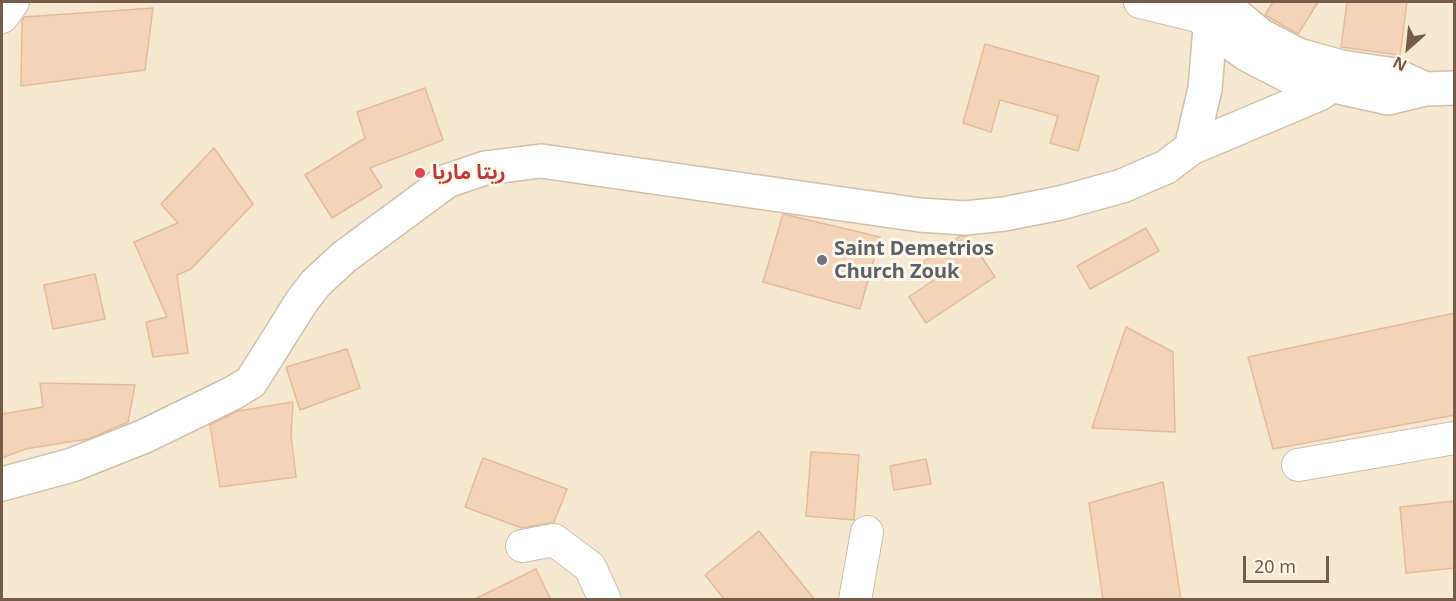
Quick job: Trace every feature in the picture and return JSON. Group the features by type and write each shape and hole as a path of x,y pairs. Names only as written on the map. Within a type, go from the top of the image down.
{"main road":[{"path":"1206,12 1248,55 1289,76 1350,79 1388,98 1440,88"},
{"path":"2,484 72,465 145,436 251,382 302,301 316,283 344,257 447,181 485,168 541,161 920,215 965,218 1004,214 1060,203 1122,186 1178,157 1205,89 1206,12"},
{"path":"1178,157 1195,164 1311,120 1337,108 1350,79"}],"street":[{"path":"1140,2 1206,12"},
{"path":"1298,465 1455,438"},
{"path":"855,600 867,532"},
{"path":"522,546 554,540 590,567 605,600"}],"shaded area":[{"path":"2,2 1454,2 1454,599 2,599"}],"building":[{"path":"1273,2 1318,2 1298,34 1265,15"},
{"path":"1347,2 1407,2 1400,55 1341,47"},
{"path":"153,8 145,70 21,86 22,20 24,17"},
{"path":"985,44 1099,76 1078,151 1050,143 1058,116 1000,100 991,132 963,123"},
{"path":"425,88 443,140 370,168 382,187 332,218 305,175 365,138 357,112"},
{"path":"214,148 253,204 191,269 177,275 188,353 153,357 146,322 167,317 134,242 178,223 161,204"},
{"name":"Saint Demetrios Church Zouk","path":"783,214 880,237 860,309 763,282"},
{"path":"1146,228 1159,251 1090,289 1077,266"},
{"path":"960,236 968,237 995,277 926,323 909,297 935,279 923,262"},
{"path":"95,274 105,319 53,329 44,285"},
{"path":"1455,313 1455,415 1273,449 1248,357"},
{"path":"1126,327 1173,352 1175,432 1092,428"},
{"path":"347,349 360,388 300,410 286,367"},
{"path":"40,383 135,385 128,422 88,439 25,449 2,458 2,414 43,407"},
{"path":"293,402 291,435 296,477 220,487 210,425 238,411"},
{"path":"811,452 859,455 854,520 806,516"},
{"path":"483,458 567,489 554,522 522,528 465,507"},
{"path":"926,459 931,484 894,490 890,466"},
{"path":"1163,482 1181,600 1103,600 1089,503"},
{"path":"1455,501 1455,568 1406,573 1400,507"},
{"path":"759,531 815,600 725,600 705,575"},
{"path":"536,569 551,600 473,600"}],"place":[{"name":"ريتا ماريا","path":"420,173"},
{"name":"Saint Demetrios Church Zouk","path":"822,260"}]}
